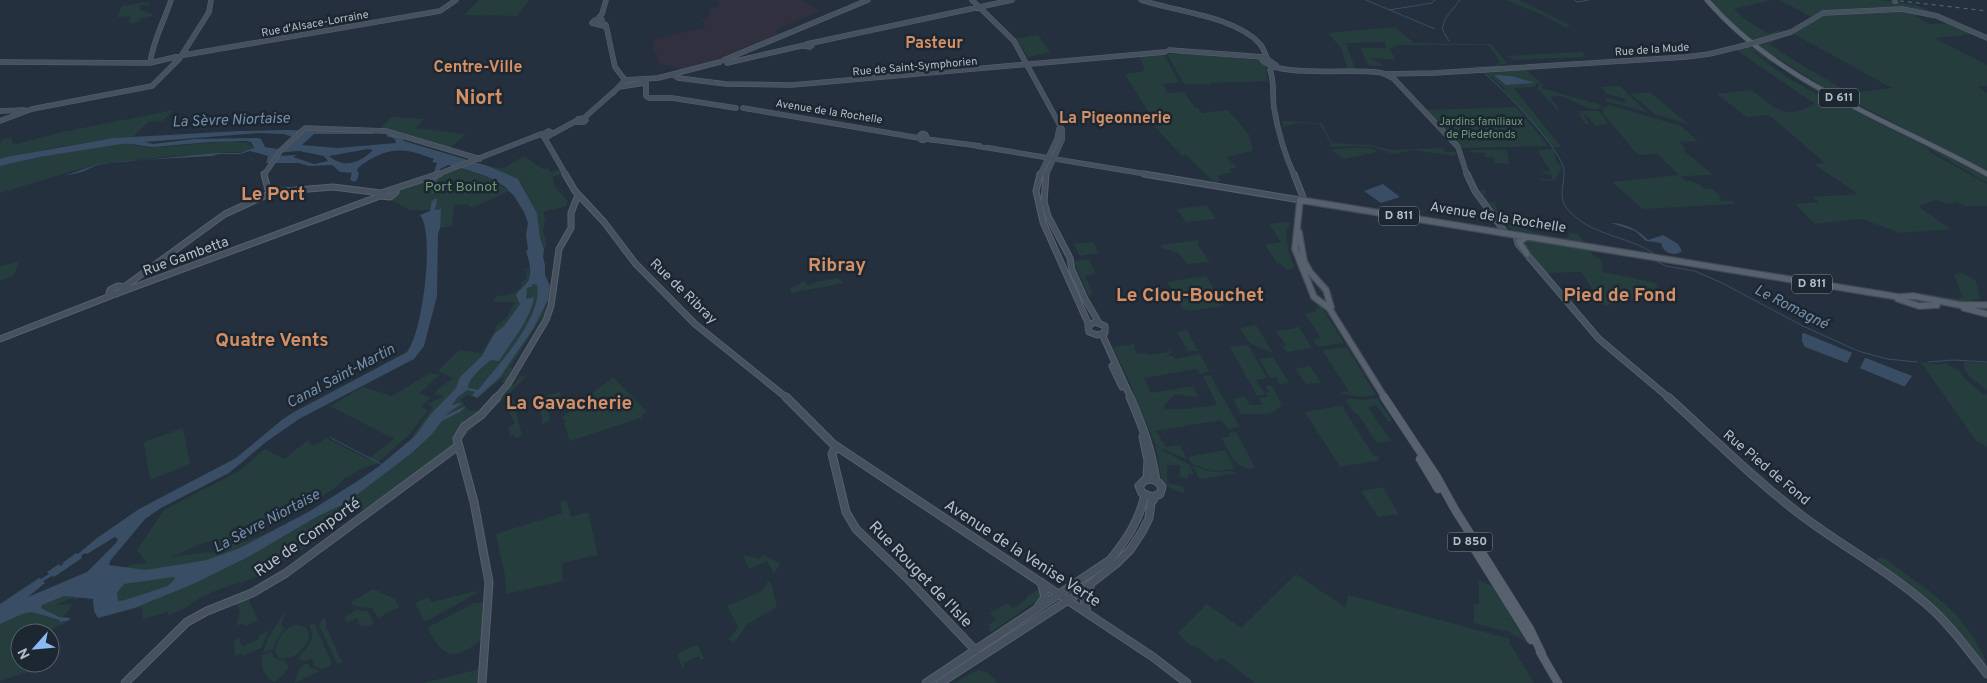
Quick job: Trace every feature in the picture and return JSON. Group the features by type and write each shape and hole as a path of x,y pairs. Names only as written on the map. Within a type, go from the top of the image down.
{"main road":[{"name":"D 611","path":"1708,0 1737,32 1788,69 1841,99 1987,173"},
{"name":"D 850","path":"1300,200 1294,249 1314,298 1325,301 1403,428 1437,477 1454,508 1530,629 1558,683"},
{"name":"Avenue de la Rochelle","path":"1300,200 1602,250"},
{"name":"D 850","path":"1298,221 1300,249 1304,261 1310,272 1329,295 1325,301"},
{"name":"Avenue de la Rochelle","path":"1510,234 1728,271 1771,276"},
{"path":"1526,254 1520,242 1529,238"},
{"name":"D 811","path":"1688,264 1762,273 1908,300 1919,306 1960,307 1987,314"},
{"path":"1309,283 1319,281"},
{"name":"D 811","path":"1908,300 1912,296 1952,304 1987,305"}],"street":[{"path":"150,63 152,45 163,24 171,0"},
{"path":"0,111 29,110 152,86 180,57 209,12 211,0"},
{"path":"449,0 455,1"},
{"path":"606,0 600,22 606,28 617,70 623,82"},
{"path":"623,82 645,84 654,78 688,72 725,61 868,0"},
{"path":"973,0 1014,41 1060,124 1058,139 1036,191 1045,226 1081,304 1089,325 1088,331 1100,335 1106,332 1106,328 1099,323 1088,306 1072,270 1070,258 1052,225 1044,202 1045,178 1050,158"},
{"path":"996,3 1007,0"},
{"path":"725,61 805,46 810,47 820,42 1012,0"},
{"path":"1141,0 1212,18 1236,29 1259,43 1265,51 1263,58 1274,66 1315,72 1390,74 1458,147 1466,172 1477,195 1534,263"},
{"name":"Rue d'Alsace-Lorraine","path":"0,62 150,63 191,54 442,11 455,1"},
{"path":"1895,1 1902,9"},
{"name":"Rue de la Mude","path":"1390,74 1439,73 1686,57 1714,53 1760,41 1799,28 1823,13 1902,9 1934,15 1987,38"},
{"name":"Rue de Saint-Symphorien","path":"673,75 678,78 734,84 783,86 1177,51 1263,58"},
{"name":"D 850","path":"1263,58 1267,65 1271,84 1274,87"},
{"name":"D 850","path":"1267,65 1274,66"},
{"name":"D 850","path":"1274,66 1270,70 1280,138 1302,192 1300,200"},
{"path":"1364,72 1390,74"},
{"path":"1379,74 1396,81"},
{"path":"0,339 85,307 123,288 147,272 181,244 226,214 269,194 333,187 388,198 395,191 411,184 570,126 612,94 623,82"},
{"name":"Avenue de la Rochelle","path":"645,84 646,96 649,98 670,96"},
{"name":"Avenue de la Rochelle","path":"645,84 656,96 670,96 903,134 919,136 925,134 927,138 1300,200"},
{"path":"0,121 29,110"},
{"path":"269,194 263,176 281,150 304,129 378,130 405,136 480,159"},
{"name":"Rue de Ribray","path":"546,136 559,165 578,195 604,222 635,263 692,321 787,398 838,448"},
{"name":"Avenue de la Rochelle","path":"1050,158 1059,161 1113,168"},
{"path":"1045,178 1052,166 1059,161"},
{"name":"Rue Gambetta","path":"123,288 140,286 380,195"},
{"path":"482,683 489,582 464,460 457,439 462,430 481,415 508,384 546,320 551,306 559,249 571,228 571,213 578,195"},
{"path":"1045,226 1052,225"},
{"path":"1510,234 1534,263"},
{"name":"Rue Pied de Fond","path":"1534,263 1599,339 1663,393 1764,486 1804,517 1886,572 1921,599 1959,637 1987,674"},
{"path":"1089,325 1099,323"},
{"path":"1100,335 1143,436 1148,460 1148,479"},
{"path":"1100,335 1147,437 1156,481"},
{"name":"Rue de Comporté","path":"125,683 138,672 178,628 204,612 252,592 286,573 458,446"},
{"name":"Rue Rouget de l'Isle","path":"838,448 833,457 845,507 851,522 861,535 906,577 976,652"},
{"name":"Avenue de la Venise Verte","path":"838,448 1153,657 1187,683"},
{"path":"940,683 1091,585 1116,564 1136,542 1146,524 1151,503 1162,490 1161,485 1156,481 1148,479 1141,482 1139,486 1140,491 1145,495 1155,497"},
{"path":"926,683 976,652 1101,567 1120,549 1138,519 1145,495"},
{"path":"1035,611 1045,597 1041,582"},
{"path":"1087,613 1084,598 1091,585"}],"shaded area":[{"path":"718,0 801,0 821,11 776,30 780,35 720,60 681,72 677,67 661,66 654,50 653,44 655,42 651,40 706,27 702,19 708,17 710,8 720,6"},
{"path":"1494,75 1512,76 1534,83 1506,85"},
{"path":"239,131 376,131 373,134 314,134 302,145 337,148 396,143 395,139 386,136 389,134 404,141 488,166 518,179 537,213 540,238 544,249 545,275 550,286 548,300 533,329 500,377 477,398 472,395 475,392 467,390 457,398 452,405 462,403 444,416 466,406 460,412 442,421 432,434 413,452 346,503 318,516 248,557 193,584 134,608 98,618 94,611 93,599 64,596 42,605 41,608 59,617 71,618 68,621 59,622 60,620 32,612 22,614 0,624 0,604 39,578 41,579 49,574 47,572 59,564 60,566 65,563 61,564 76,553 78,554 97,538 139,509 236,458 294,412 407,352 418,325 427,261 427,241 420,215 430,211 432,199 433,202 434,199 437,199 435,210 441,209 438,234 437,296 424,346 414,359 299,419 266,442 229,473 161,508 145,519 110,561 109,565 146,570 207,560 240,548 310,511 356,482 378,467 415,436 431,414 456,388 460,377 482,356 494,334 504,326 520,304 516,295 527,283 530,276 526,251 528,249 526,235 528,223 524,212 514,196 504,186 486,176 448,165 440,169 436,189 438,190 432,193 437,163 432,162 434,159 408,151 393,151 378,156 361,165 356,173 340,172 332,165 309,166 298,163 266,163 268,156 250,151 240,154 143,160 218,153 240,153 254,148 251,142 246,141 154,147 122,144 40,157 0,166 0,159 6,157 114,138","holes":["258,133 283,134 296,138 284,150 265,147 261,139 257,138 194,139 153,144 145,142","368,149 373,150 368,155 352,163 340,162 329,156","299,151 324,156 328,161 314,164 293,157 297,155 274,156 276,153","532,284 537,285 534,310 519,338 478,390 468,388 470,381 484,365 491,360 499,361 517,335 528,317 534,297 526,299 527,288 533,286","115,537 118,539 87,572 28,597 45,583 43,581 52,576 54,577 82,558 81,556 85,553 87,554","173,577 175,579 168,586 118,601 117,593 124,584"]},
{"path":"112,163 97,165 82,172 64,176 98,164"},
{"path":"1383,184 1400,197 1381,203 1364,191"},
{"path":"1611,223 1631,228 1648,240 1663,235 1678,244 1682,251 1676,254 1666,252 1661,243 1646,241 1635,231"},
{"path":"1804,333 1852,353 1847,363 1805,347 1802,341 1802,334"},
{"path":"1865,358 1912,376 1903,386 1860,368"}],"green space":[{"path":"479,0 529,0 517,16 464,15"},
{"path":"1506,0 1520,0 1571,26 1565,27 1545,16"},
{"path":"1711,0 1772,0 1734,9 1746,20 1768,33 1766,34 1779,30 1783,32 1752,41 1736,28"},
{"path":"1779,0 1878,0 1916,5 1938,15 1926,13 1915,16 1930,24 1951,23 1978,34 1934,38 1987,65 1987,86 1978,87 1987,93 1987,171 1820,85 1755,44 1791,32 1812,17","holes":["1792,33 1892,88 1850,93 1769,44"]},
{"path":"149,3 148,6 145,4 138,7 142,7 139,10 153,14 152,16 138,19 141,22 128,23 131,16 117,17 122,6"},
{"path":"1395,27 1413,42 1411,43 1491,44 1507,63 1495,67 1469,67 1494,66 1501,62 1488,45 1398,45 1390,49 1396,60 1370,58 1385,66 1369,66 1360,48 1386,48 1385,42 1346,43 1356,71 1348,70 1341,48 1328,33"},
{"path":"1039,36 1050,52 1028,57 1016,39"},
{"path":"1748,45 1778,65 1771,63 1750,49 1769,64 1802,86 1923,145 1933,154 1987,184 1987,206 1964,206 1956,202 1948,204 1936,200 1918,206 1950,229 1900,233 1858,219 1815,224 1795,204 1819,202 1812,197 1858,194 1814,164 1825,163 1769,115 1747,117 1717,94 1751,90 1774,107 1788,112 1795,112 1815,104 1735,49"},
{"path":"1582,52 1586,57 1515,60 1507,56"},
{"path":"1187,53 1257,60 1265,65 1268,81 1210,83 1210,86 1207,84 1184,84 1167,54"},
{"path":"1164,55 1179,82 1162,84 1168,93 1184,92 1195,108 1198,108 1202,113 1228,110 1249,135 1253,151 1226,157 1237,167 1229,169 1233,172 1217,176 1220,179 1219,182 1213,181 1186,155 1182,156 1146,117 1151,116 1125,74 1145,71 1139,56"},
{"path":"1526,69 1543,85 1541,88 1601,105 1599,109 1586,108 1565,97 1552,96 1551,99 1560,110 1557,110 1537,88 1540,84 1537,83 1535,87 1514,88 1561,147 1553,147 1505,89 1482,71"},
{"path":"1789,74 1987,176 1987,183 1895,130 1839,101 1825,97"},
{"path":"1620,86 1646,112 1605,101 1607,98 1624,103 1626,99 1607,94 1601,87"},
{"path":"1650,92 1688,124 1656,115 1631,94"},
{"path":"1610,105 1681,126 1698,141 1679,142 1686,149 1683,150 1713,175 1680,176 1686,181 1694,182 1705,189 1712,189 1722,198 1719,199 1721,201 1732,201 1735,204 1643,209 1612,182 1679,175 1658,154 1638,155 1604,115 1602,109"},
{"name":"Jardins familiaux de Piedefonds","path":"1516,107 1548,146 1462,148 1426,110"},
{"path":"174,110 162,121 148,122 133,137 63,146 0,159 2,139 11,138 13,145 62,132"},
{"path":"1580,111 1599,111 1608,124 1595,126 1586,115 1583,115 1590,124 1584,124 1582,123 1585,122 1577,112 1582,115"},
{"path":"392,117 424,119 416,128 466,134 450,148 380,128"},
{"path":"1282,121 1322,123 1332,143 1369,145 1392,150 1442,148 1445,152 1457,152 1454,156 1413,150 1394,154 1373,147 1333,147 1329,145 1331,144 1319,124 1297,123 1283,127"},
{"path":"230,141 249,143 253,150 97,164 0,193 0,166 40,157 122,144 148,148"},
{"path":"1356,147 1374,149 1377,152 1344,159 1331,150"},
{"path":"1553,149 1557,163 1562,167 1555,179 1550,181 1540,180 1540,178 1549,180 1552,178 1552,175 1539,172 1550,171 1537,150"},
{"path":"1472,150 1507,150 1509,164 1493,163 1495,161 1494,158 1485,157 1485,153 1469,152"},
{"path":"524,156 543,169 548,168 550,172 561,169 563,174 553,176 555,187 568,201 566,206 543,212 545,220 543,231 547,245 544,249 540,238 537,213 520,181 489,167 504,168"},
{"name":"Port Boinot","path":"460,169 486,176 509,191 472,208 467,204 454,205 452,226 440,228 440,210 410,210 390,199 400,191"},
{"path":"1484,190 1486,191 1484,196 1487,197 1487,200 1495,202 1498,211 1513,224 1534,232 1565,238 1569,237 1568,232 1578,234 1584,242 1513,230 1508,227 1479,193"},
{"path":"1207,205 1216,219 1186,222 1177,209"},
{"path":"1290,223 1286,233 1289,254 1295,268 1287,270 1280,263 1277,263 1265,245 1281,242 1269,224"},
{"path":"1198,240 1198,245 1210,262 1187,264 1177,252 1160,248 1162,245"},
{"path":"1530,240 1591,250 1592,255 1601,260 1603,272 1656,283 1659,293 1604,306 1581,272 1547,273 1523,244 1525,241"},
{"path":"1093,242 1099,253 1080,256 1074,244"},
{"path":"1089,259 1096,274 1085,276 1092,292 1089,297 1074,261"},
{"path":"19,262 14,275 0,281 0,266"},
{"path":"523,269 529,269 532,284 538,287 550,286 549,299 543,316 510,367 514,370 507,383 501,382 505,377 503,377 480,396 476,398 467,395 460,400 469,411 483,410 455,444 406,482 364,509 352,512 319,535 304,549 278,564 277,568 222,588 168,615 168,612 143,619 142,607 98,618 94,599 81,597 55,605 73,604 59,622 66,622 64,624 60,625 60,623 10,623 10,673 24,673 0,681 0,619 83,583 115,576 131,564 147,563 137,550 164,510 239,471 265,449 284,459 307,441 314,446 326,438 368,459 394,439 330,406 363,387 392,396 430,373 440,375 419,393 431,398 421,407 428,410 410,434 376,464 365,467 344,479 335,488 316,500 241,543 297,522 419,447 417,439 413,435 433,407 427,404 444,396 434,394 453,378 439,370 459,350 482,353 496,326 506,318 515,302 493,302 497,296 509,295 521,288 521,282 528,278 526,277 527,271","holes":["218,539 222,550 212,553 207,552 172,557 200,544"]},
{"path":"1955,272 1966,275 1976,281 1980,299 1964,302 1931,298 1928,294 1959,299 1959,297 1962,297 1954,274 1962,277"},
{"path":"1204,276 1208,278 1224,306 1190,311 1183,309 1167,282"},
{"path":"837,278 844,283 791,293 790,288 805,281 807,285 811,285 816,282"},
{"path":"1320,303 1324,306 1322,307 1344,343 1318,347 1313,340 1321,338 1305,314 1316,311 1315,309 1320,307 1316,305"},
{"path":"1256,325 1273,353 1249,343 1240,328"},
{"path":"1298,325 1312,348 1287,352 1283,347 1286,345 1274,329 1276,331 1297,328"},
{"path":"1187,330 1197,351 1188,351 1177,332"},
{"path":"1135,344 1134,347 1137,354 1146,353 1148,355 1169,352 1168,349 1172,353 1169,353 1170,356 1173,356 1175,359 1200,354 1209,371 1200,374 1197,369 1144,378 1151,393 1193,386 1198,396 1174,395 1164,406 1165,409 1185,409 1217,405 1203,376 1210,375 1239,426 1229,430 1221,420 1156,431 1166,447 1180,445 1187,459 1160,449 1190,465 1194,475 1188,474 1188,478 1178,477 1180,475 1180,465 1167,465 1167,483 1185,487 1184,493 1167,486 1163,481 1155,446 1160,447 1155,444 1127,376 1112,347"},
{"path":"1248,345 1267,378 1256,380 1265,395 1257,396 1230,347"},
{"path":"1346,347 1376,395 1361,397 1342,394 1319,359 1341,392 1349,391 1322,350"},
{"path":"1273,357 1289,383 1280,384 1276,377 1270,378 1259,359"},
{"path":"1921,362 1940,365 1945,363 1961,372 1962,376 1983,395 1987,394 1987,447 1976,441"},
{"path":"1964,362 1987,363 1987,390 1968,375"},
{"path":"1310,366 1321,383 1306,384 1295,369"},
{"path":"520,376 526,377 459,442 461,434 510,384 514,385"},
{"path":"613,377 647,412 642,414 643,417 570,441 564,423 566,421 561,418"},
{"path":"1266,386 1272,386 1282,406 1269,414 1241,414 1233,399 1245,397 1250,405 1262,405 1259,398 1268,397 1266,393 1269,392"},
{"path":"560,392 561,396 546,402 550,419 543,425 541,413 535,400"},
{"path":"513,398 522,436 515,438 514,435 510,436 508,427 515,423 504,402"},
{"path":"1348,398 1365,400 1377,398 1392,421 1388,421 1376,405 1368,407 1391,441 1377,443 1357,413 1354,413 1346,401"},
{"path":"1343,405 1343,408 1374,456 1378,456 1380,460 1340,467 1305,412"},
{"path":"183,428 190,464 150,480 144,442"},
{"path":"1236,432 1255,468 1243,467 1238,464 1227,449 1222,438 1230,437 1229,433"},
{"path":"1225,450 1235,469 1212,471 1192,464 1188,457"},
{"path":"1193,466 1213,472 1231,471 1237,473 1202,479 1198,477"},
{"path":"1383,487 1399,514 1378,517 1361,491"},
{"path":"566,500 571,517 588,512 598,555 562,563 563,581 506,594 505,576 496,534 562,513 560,502"},
{"path":"743,555 760,559 763,555 780,563 774,574 767,561 749,569"},
{"path":"1880,557 1886,559 1934,595 1955,614 1975,640 1985,658 1987,669 1958,632 1926,599 1876,562"},
{"path":"1296,574 1346,608 1348,595 1510,639 1509,642 1534,683 1255,683 1222,658 1216,662 1194,645 1191,646 1178,633 1207,604 1241,628"},
{"path":"1479,580 1492,586 1526,642 1509,632 1474,623 1474,604 1479,604"},
{"path":"768,581 771,582 777,607 747,624 734,643 729,639 738,627 727,606 762,591"},
{"path":"373,589 395,599 399,607 378,618 372,608 353,606 351,602"},
{"path":"1038,590 1042,596 1038,600 991,632 988,629 990,628 988,625 996,620 990,613 1008,603 1013,608"},
{"path":"476,591 477,593 427,621 424,620 415,603 428,597 432,602"},
{"path":"247,596 258,620 245,626 244,623 236,626 240,612 234,602"},
{"path":"484,602 481,640 463,652 450,654 444,651 427,628 474,603"},
{"path":"286,610 281,625 285,628 273,649 263,653 268,638"},
{"path":"356,610 368,611 374,623 361,627 357,618 347,623 344,617"},
{"path":"324,617 327,623 326,627 342,662 337,664 319,625"},
{"path":"314,623 332,664 322,670 314,666 312,659 303,661 298,659 310,644 312,636 309,626"},
{"path":"295,625 304,626 308,631 309,637 302,650 295,655 279,658 275,651 279,638 287,629"},
{"path":"269,630 261,648 243,656 241,653 235,656 234,640 239,637 242,647 259,639 259,636"},
{"path":"696,645 699,647 704,659 701,660 699,656 683,663 685,668 682,668 677,654"},
{"path":"272,652 274,658 285,661 289,667 274,682 265,674 262,663 262,655"},
{"path":"304,664 308,664 311,668 320,671 294,683 300,668"},
{"path":"480,669 479,683 423,683"},
{"path":"978,670 987,672 998,683 954,683"}],"waterway":[{"path":"1366,0 1390,10"},
{"path":"1390,10 1432,3 1435,0"},
{"name":"Le Romagné","path":"1445,19 1460,0"},
{"path":"1575,0 1577,2 1589,0"},
{"path":"1390,10 1435,29"},
{"name":"Le Romagné","path":"1445,20 1442,29 1449,41"},
{"name":"Le Romagné","path":"1482,71 1527,116 1558,156 1564,171 1563,202 1575,217 1597,230 1634,243 1656,255"},
{"path":"354,178 355,174"},
{"name":"Le Romagné","path":"1658,262 1666,266 1695,271 1722,283 1803,326 1858,351 1887,359 1917,362"},
{"name":"Le Romagné","path":"1928,362 1954,360 1987,362"},
{"path":"331,438 381,464"}],"railway":[{"path":"1892,0 1987,11"}],"district":[{"name":"Pasteur","path":"934,44"},
{"name":"Centre-Ville","path":"478,68"},
{"name":"Niort","path":"479,99"},
{"name":"La Pigeonnerie","path":"1115,119"},
{"name":"Le Port","path":"273,195"},
{"name":"Ribray","path":"837,266"},
{"name":"Le Clou-Bouchet","path":"1190,296"},
{"name":"Pied de Fond","path":"1620,296"},
{"name":"Quatre Vents","path":"272,341"},
{"name":"La Gavacherie","path":"569,404"}],"water label":[{"name":"La Sèvre Niortaise","path":"231,121"},
{"name":"Canal Saint-Martin","path":"341,377"},
{"name":"La Sèvre Niortaise","path":"267,522"}]}
